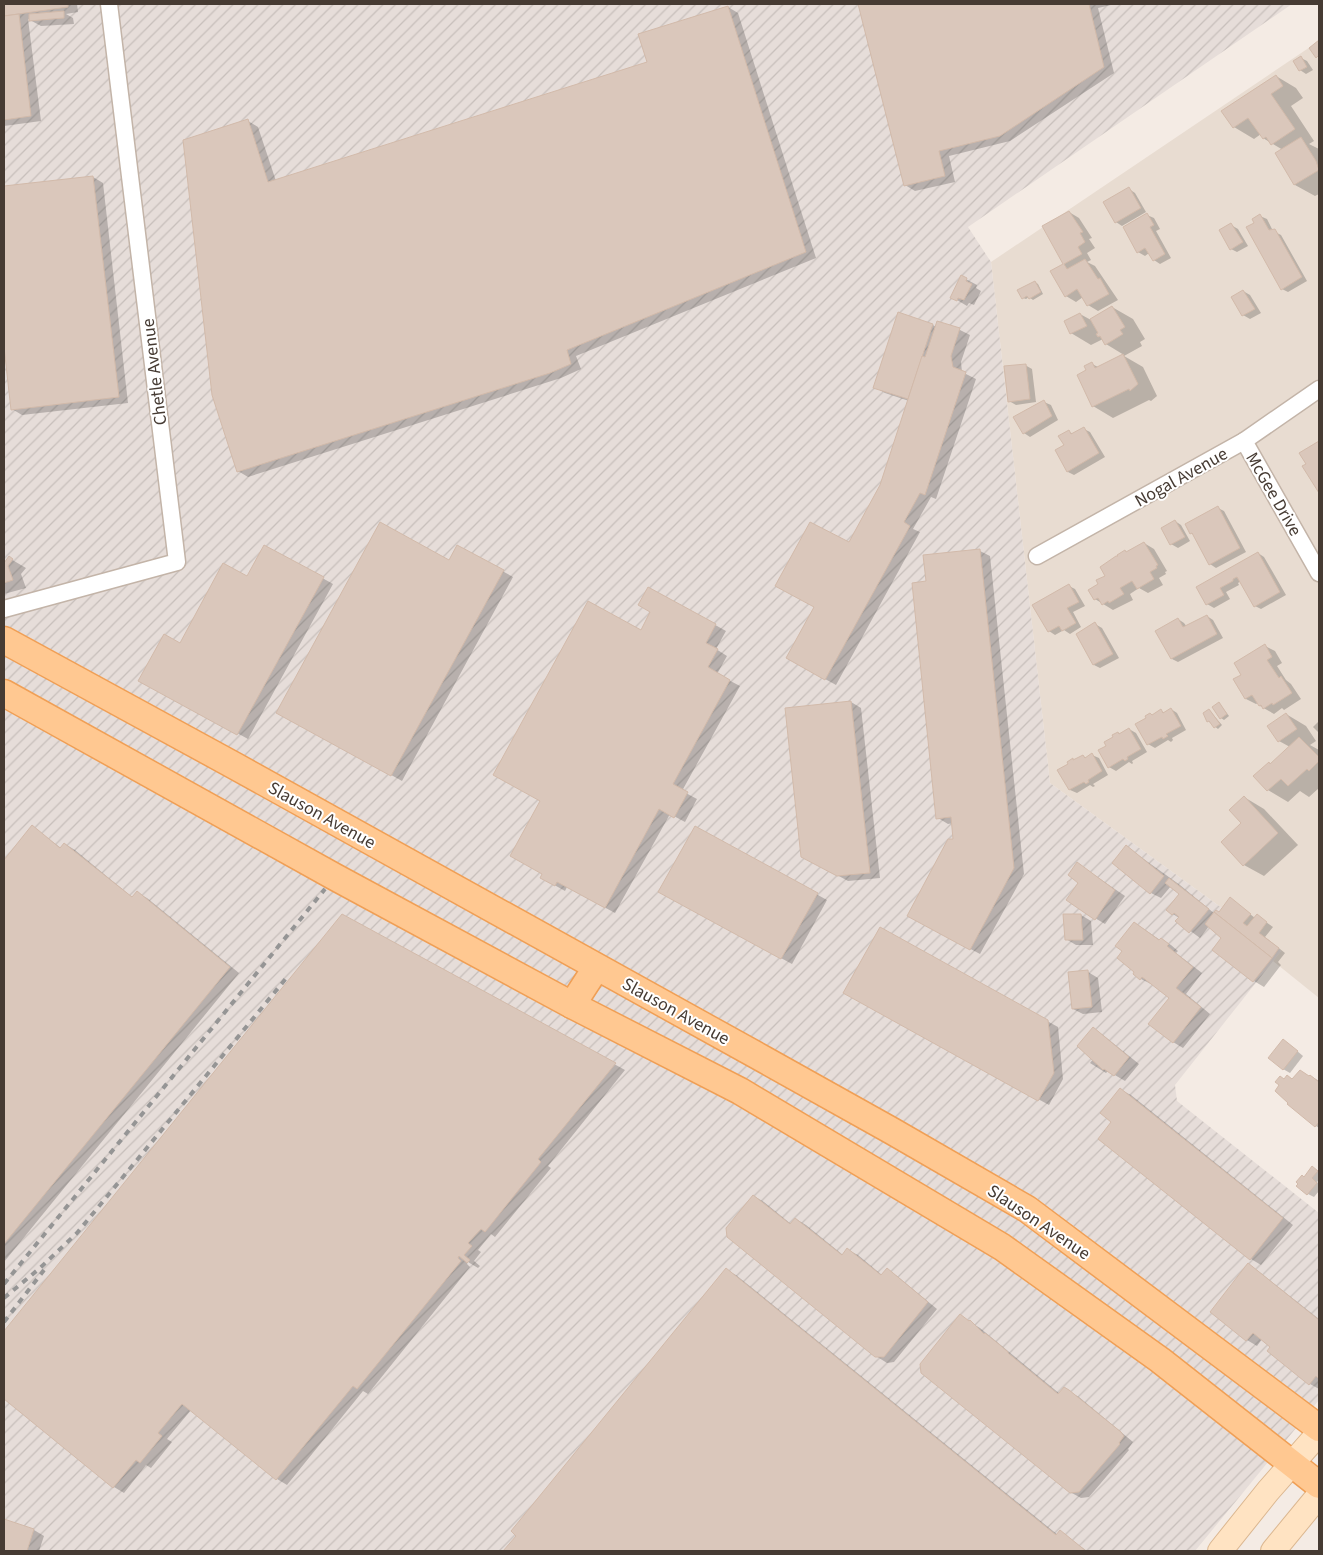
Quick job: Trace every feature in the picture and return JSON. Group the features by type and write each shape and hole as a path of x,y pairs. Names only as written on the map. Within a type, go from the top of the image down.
{"main road":[{"name":"Slauson Avenue","path":"4,640 765,1060 1027,1209 1319,1428"},
{"path":"4,693 335,877 572,1005 740,1091 1002,1247 1160,1360 1319,1485"},
{"path":"572,1005 596,968"},
{"path":"740,1091 765,1060"},
{"path":"1220,1551 1268,1491 1319,1433"},
{"path":"1273,1551 1319,1494"}],"street":[{"name":"Chetle Avenue","path":"4,609 176,562 109,4"},
{"name":"Nogal Avenue","path":"1037,556 1244,442 1319,389"},
{"name":"McGee Drive","path":"1244,442 1319,573"}],"shaded area":[{"path":"4,4 1292,4 968,227 991,262 1050,783 1281,951 1175,1085 1177,1101 1319,1213 1319,1400 1195,1551 4,1551"},
{"path":"1319,41 1319,998 1273,961 1281,951 1050,783 991,262"}],"building":[{"path":"4,4 68,4 68,7 4,16"},
{"path":"858,4 1089,4 1104,67 1000,136 939,151 945,176 904,186"},
{"path":"728,6 806,252 567,350 571,364 550,373 237,472 212,395 183,140 248,119 268,182 647,62 638,34"},
{"path":"64,11 64,18 29,21 29,14"},
{"path":"19,14 31,116 4,120 4,16"},
{"path":"1319,40 1319,55 1316,58 1309,48"},
{"path":"1301,56 1307,67 1299,71 1293,61"},
{"path":"1276,75 1283,86 1271,94 1295,129 1271,145 1266,137 1263,139 1248,118 1233,128 1221,111"},
{"path":"1301,137 1316,161 1319,170 1294,185 1275,153"},
{"path":"93,176 119,397 11,410 4,347 4,186"},
{"path":"1129,187 1141,208 1115,223 1103,202"},
{"path":"1069,211 1083,232 1080,233 1085,242 1078,247 1082,254 1064,264 1067,269 1085,259 1098,279 1100,278 1109,294 1087,306 1077,289 1065,297 1050,271 1063,264 1042,226"},
{"path":"1147,213 1154,225 1150,227 1165,254 1153,261 1145,248 1137,253 1123,227"},
{"path":"1260,214 1269,230 1275,229 1302,277 1281,290 1246,227 1254,223 1252,219"},
{"path":"1231,223 1243,242 1230,250 1219,230"},
{"path":"961,275 972,284 964,300 958,298 957,301 950,298"},
{"path":"1035,281 1041,292 1029,299 1027,296 1022,299 1017,290"},
{"path":"1243,290 1255,309 1242,316 1231,297"},
{"path":"1112,306 1125,327 1120,330 1123,334 1105,345 1100,336 1098,337 1096,334 1098,333 1090,319"},
{"path":"898,312 933,324 908,399 873,388"},
{"path":"1080,313 1087,326 1070,334 1064,321"},
{"path":"937,321 960,328 951,356 953,367 966,372 925,495 920,493 904,522 910,526 825,680 786,658 814,607 775,586 810,522 849,542 880,485 922,356 925,357"},
{"path":"1123,354 1138,384 1130,391 1129,389 1092,407 1077,375 1086,370 1084,366 1092,362 1095,368"},
{"path":"1026,364 1030,399 1008,402 1004,366"},
{"path":"1044,400 1052,416 1023,434 1013,417"},
{"path":"1084,427 1099,453 1067,472 1055,450 1064,445 1058,436 1069,430 1071,434"},
{"path":"1319,441 1319,493 1302,466 1306,464 1299,453"},
{"path":"1218,506 1240,548 1209,565 1185,524"},
{"path":"1175,520 1185,537 1170,545 1161,528"},
{"path":"380,522 449,560 457,545 504,570 391,776 276,713"},
{"path":"1144,542 1158,565 1156,566 1157,568 1150,572 1154,579 1137,589 1132,581 1120,588 1124,594 1109,603 1108,601 1102,605 1098,598 1094,600 1088,590 1098,584 1096,580 1105,576 1100,567 1125,550 1126,552"},
{"path":"264,545 324,577 237,735 138,681 164,634 180,643 223,563 247,576"},
{"path":"980,549 1014,868 970,950 907,916 948,839 953,839 951,817 936,819 912,583 926,581 923,555"},
{"path":"1258,552 1280,592 1254,607 1237,577 1220,588 1224,595 1206,605 1196,587"},
{"path":"9,556 13,559 8,566 13,580 4,583 4,563"},
{"path":"1069,584 1079,602 1067,608 1076,623 1062,631 1059,626 1048,632 1032,605"},
{"path":"648,587 716,624 706,643 718,649 708,667 730,680 673,784 688,792 674,818 659,809 605,908 557,882 555,886 540,878 542,874 510,856 540,801 493,775 588,601 641,630 650,612 638,605"},
{"path":"1207,615 1217,634 1171,659 1155,631 1178,618 1183,627"},
{"path":"1095,622 1113,654 1093,665 1076,634"},
{"path":"1265,644 1272,657 1267,660 1292,693 1263,709 1252,695 1245,699 1233,679 1241,675 1234,663"},
{"path":"851,701 870,873 837,876 801,857 785,708"},
{"path":"1219,702 1227,714 1220,719 1212,707"},
{"path":"1171,708 1181,726 1166,734 1168,736 1163,739 1162,737 1147,745 1135,724 1146,718 1145,716 1150,713 1152,715 1161,709 1163,713"},
{"path":"1209,709 1220,724 1214,728 1209,721 1207,722 1203,713"},
{"path":"1286,713 1297,729 1278,742 1267,726"},
{"path":"1129,728 1141,749 1127,757 1128,759 1125,761 1123,759 1108,768 1098,750 1106,746 1104,742 1113,737 1112,735 1118,732 1119,734"},
{"path":"1299,737 1319,757 1319,761 1309,771 1307,769 1288,786 1281,779 1267,791 1253,776 1269,762 1270,764"},
{"path":"1092,753 1102,771 1088,780 1089,782 1086,784 1084,782 1069,790 1057,770 1068,764 1067,762 1073,758 1073,760 1083,755 1085,758"},
{"path":"1244,796 1278,833 1243,866 1221,842 1241,823 1229,810"},
{"path":"32,825 60,848 64,843 132,897 137,891 230,967 4,1244 4,860"},
{"path":"695,826 818,893 781,959 658,892"},
{"path":"1126,845 1164,876 1150,894 1112,863"},
{"path":"1077,862 1115,890 1095,920 1066,900 1078,883 1068,875"},
{"path":"1169,878 1209,909 1189,933 1175,921 1179,917 1174,913 1172,915 1166,910 1179,894 1165,883"},
{"path":"1230,897 1251,914 1243,923 1247,926 1257,914 1267,922 1259,933 1279,948 1272,958 1214,912 1216,910 1219,912"},
{"path":"1214,912 1272,958 1253,982 1212,950 1221,938 1205,924"},
{"path":"342,914 616,1063 538,1159 541,1162 485,1232 481,1229 468,1243 472,1246 464,1255 470,1260 467,1263 459,1256 458,1258 461,1261 357,1389 353,1386 276,1480 182,1404 158,1433 162,1436 140,1463 136,1460 113,1488 4,1399 4,1331"},
{"path":"1063,914 1081,914 1083,940 1065,940"},
{"path":"1134,922 1159,940 1161,938 1169,944 1167,946 1193,967 1176,988 1201,1007 1173,1043 1148,1024 1169,998 1142,977 1140,980 1133,974 1134,972 1117,958 1122,951 1115,946"},
{"path":"880,927 1048,1020 1054,1073 1038,1101 843,993"},
{"path":"1088,970 1092,1007 1072,1009 1068,972"},
{"path":"1093,1027 1129,1057 1114,1076 1103,1070 1077,1046"},
{"path":"1283,1039 1298,1051 1283,1070 1268,1058"},
{"path":"1300,1070 1319,1082 1319,1122 1315,1127 1287,1104 1275,1091 1279,1085 1275,1082 1280,1076 1284,1079 1287,1075 1292,1079"},
{"path":"1120,1088 1283,1218 1250,1260 1098,1139 1111,1122 1100,1113"},
{"path":"1312,1166 1318,1171 1312,1178 1317,1183 1307,1195 1296,1186 1298,1184 1296,1182 1302,1175 1304,1177"},
{"path":"753,1195 790,1224 795,1218 842,1255 847,1248 881,1275 887,1268 928,1302 884,1357 875,1357 727,1237 726,1228"},
{"path":"1248,1263 1319,1320 1319,1379 1316,1376 1309,1385 1267,1351 1270,1347 1253,1333 1246,1341 1210,1312"},
{"path":"726,1268 1056,1535 1060,1530 1086,1551 503,1551 516,1536 511,1531"},
{"path":"960,1314 970,1320 984,1334 1000,1345 1058,1394 1064,1387 1069,1390 1124,1436 1120,1444 1079,1492 1070,1493 921,1373 920,1364"},
{"path":"4,1519 34,1529 27,1551 4,1551"}],"railway":[{"path":"4,1284 325,889"},
{"path":"4,1298 40,1268 77,1233 288,976"},
{"path":"4,1322 44,1270"}]}
